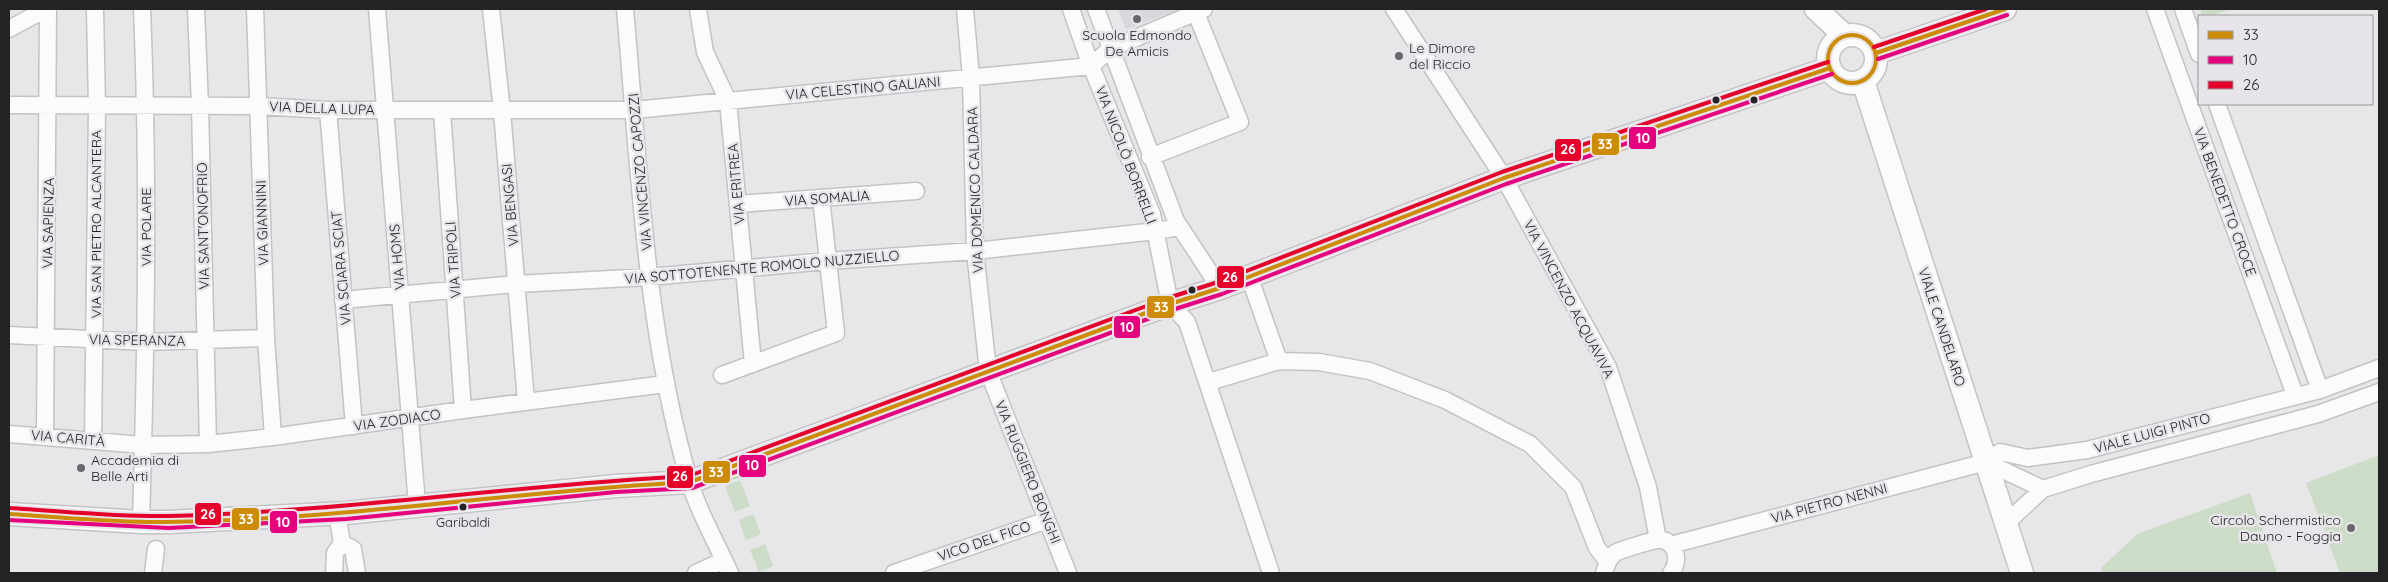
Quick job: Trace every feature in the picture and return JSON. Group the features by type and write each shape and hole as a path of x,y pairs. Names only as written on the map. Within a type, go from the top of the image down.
{"street":[{"path":"9,29 47,9"},
{"name":"VIA SAPIENZA","path":"45,436 49,106 47,9"},
{"name":"VIA SAN PIETRO ALCANTERA","path":"93,440 97,106 95,9"},
{"name":"VIA POLARE","path":"140,522 135,444 146,342 146,107 142,9"},
{"name":"VIA SANT'ONOFRIO","path":"196,9 208,444"},
{"name":"VIA GIANNINI","path":"255,9 266,338 273,437"},
{"name":"VIA HOMS","path":"377,9 401,294 408,419 417,505"},
{"name":"VIA BENGASI","path":"491,9 502,110 526,401"},
{"name":"VIA VINCENZO CAPOZZI","path":"625,9 650,277 665,384 690,482 727,567"},
{"name":"VIA ERITREA","path":"698,9 705,52 728,101 742,268 753,364"},
{"name":"VIA DOMENICO CALDARA","path":"965,9 971,78 975,251 988,371"},
{"name":"VIA NICOLÒ BORRELLI","path":"1071,9 1091,66 1152,214 1170,304"},
{"name":"VIA NICOLÒ BORRELLI","path":"1096,9 1150,157 1179,227 1220,288"},
{"name":"VIA VINCENZO ACQUAVIVA","path":"1394,9 1504,178 1608,367 1648,487 1664,542 1676,552 1676,563 1672,573"},
{"path":"1816,9 1844,36"},
{"path":"1876,53 2005,9"},
{"name":"VIA BENEDETTO CROCE","path":"2155,9 2294,395"},
{"path":"2183,9 2198,51"},
{"path":"1091,66 1110,49 1200,11 1240,122 1150,157"},
{"path":"1852,35 1867,40 1876,53 1874,69 1863,81 1847,82 1840,80 1830,68 1828,60 1832,46 1844,36 1852,35"},
{"name":"VIA CELESTINO GALIANI","path":"634,110 1091,66"},
{"path":"9,514 140,522 337,513 616,486 690,482 1170,304 1220,288 1504,178 1830,68"},
{"name":"VIALE CANDELARO","path":"1863,81 2022,573"},
{"name":"VIA BENEDETTO CROCE","path":"2217,105 2320,390"},
{"name":"VIA DELLA LUPA","path":"9,106 259,106 328,110 442,111 634,110"},
{"name":"VIA SCIARA SCIAT","path":"328,110 354,426"},
{"name":"VIA TRIPOLI","path":"442,111 463,410"},
{"name":"VIA SOMALIA","path":"738,204 916,191"},
{"path":"722,375 836,333 821,198"},
{"name":"VIA SOTTOTENENTE ROMOLO NUZZIELLO","path":"343,300 516,284 650,277 827,260 975,251 1179,227"},
{"path":"1249,276 1279,361"},
{"path":"1170,304 1187,322 1209,382 1271,573"},
{"name":"VIA SPERANZA","path":"9,334 46,338 146,342 266,338"},
{"path":"1209,382 1279,361 1319,362 1370,371 1445,400 1530,444 1574,487 1606,568"},
{"name":"VIALE LUIGI PINTO","path":"1986,462 2000,452 2028,458 2087,450 2294,395 2320,390 2379,368"},
{"name":"VIA RUGGIERO BONGHI","path":"988,371 1068,573"},
{"name":"VIA ZODIACO","path":"135,444 208,444 273,437 526,401 665,384"},
{"name":"VIALE LUIGI PINTO","path":"2006,523 2043,489 2234,435 2318,414 2379,392"},
{"path":"2223,414 2234,435"},
{"name":"VIA CARITÀ","path":"9,434 135,444"},
{"path":"1986,462 2043,489"},
{"name":"VIA PIETRO NENNI","path":"1606,568 1615,553 1986,462"},
{"path":"337,513 357,573"},
{"name":"VICO DEL FICO","path":"894,573 1047,520"},
{"path":"334,573 335,553 348,546"},
{"path":"153,573 156,549"},
{"path":"696,573 727,567"}],"shaded area":[{"name":"Scuola Edmondo De Amicis","path":"1118,9 1180,9 1126,29"}],"green space":[{"path":"2200,9 2231,9 2213,15 2202,15"},
{"name":"Circolo Schermistico Dauno - Foggia","path":"2379,455 2379,573 2340,573 2306,483"},
{"path":"740,480 750,506 735,512 725,486"},
{"path":"2250,493 2277,573 2103,573 2101,568 2137,534"},
{"path":"753,514 761,534 746,540 739,520"},
{"path":"765,544 773,566 759,572 750,550"}],"transit line":[{"name":"26","path":"1874,47 1986,9"},
{"name":"33","path":"1876,53 2005,9"},
{"name":"10","path":"1878,59 2007,15"},
{"name":"33","path":"1852,35 1861,37 1869,42 1874,50 1876,59 1874,68 1869,76 1861,81 1852,83 1843,81 1835,76 1830,68 1828,59 1830,50 1835,42 1843,37 1852,35"},
{"name":"26","path":"9,508 128,516 233,514 363,504 559,485 689,476 1168,298 1218,282 1502,172 1828,62"},
{"name":"33","path":"9,514 128,522 233,520 363,511 624,486 690,482 1170,304 1220,288 1504,178 1830,68"},
{"name":"10","path":"9,520 169,528 346,519 616,492 692,488 1172,310 1222,294 1506,184 1832,74"}],"place":[{"name":"Scuola Edmondo De Amicis","path":"1137,19"},
{"name":"Le Dimore del Riccio","path":"1399,56"},
{"name":"Accademia di Belle Arti","path":"81,468"},
{"name":"Garibaldi","path":"463,507"},
{"name":"Circolo Schermistico Dauno - Foggia","path":"2351,528"}]}
